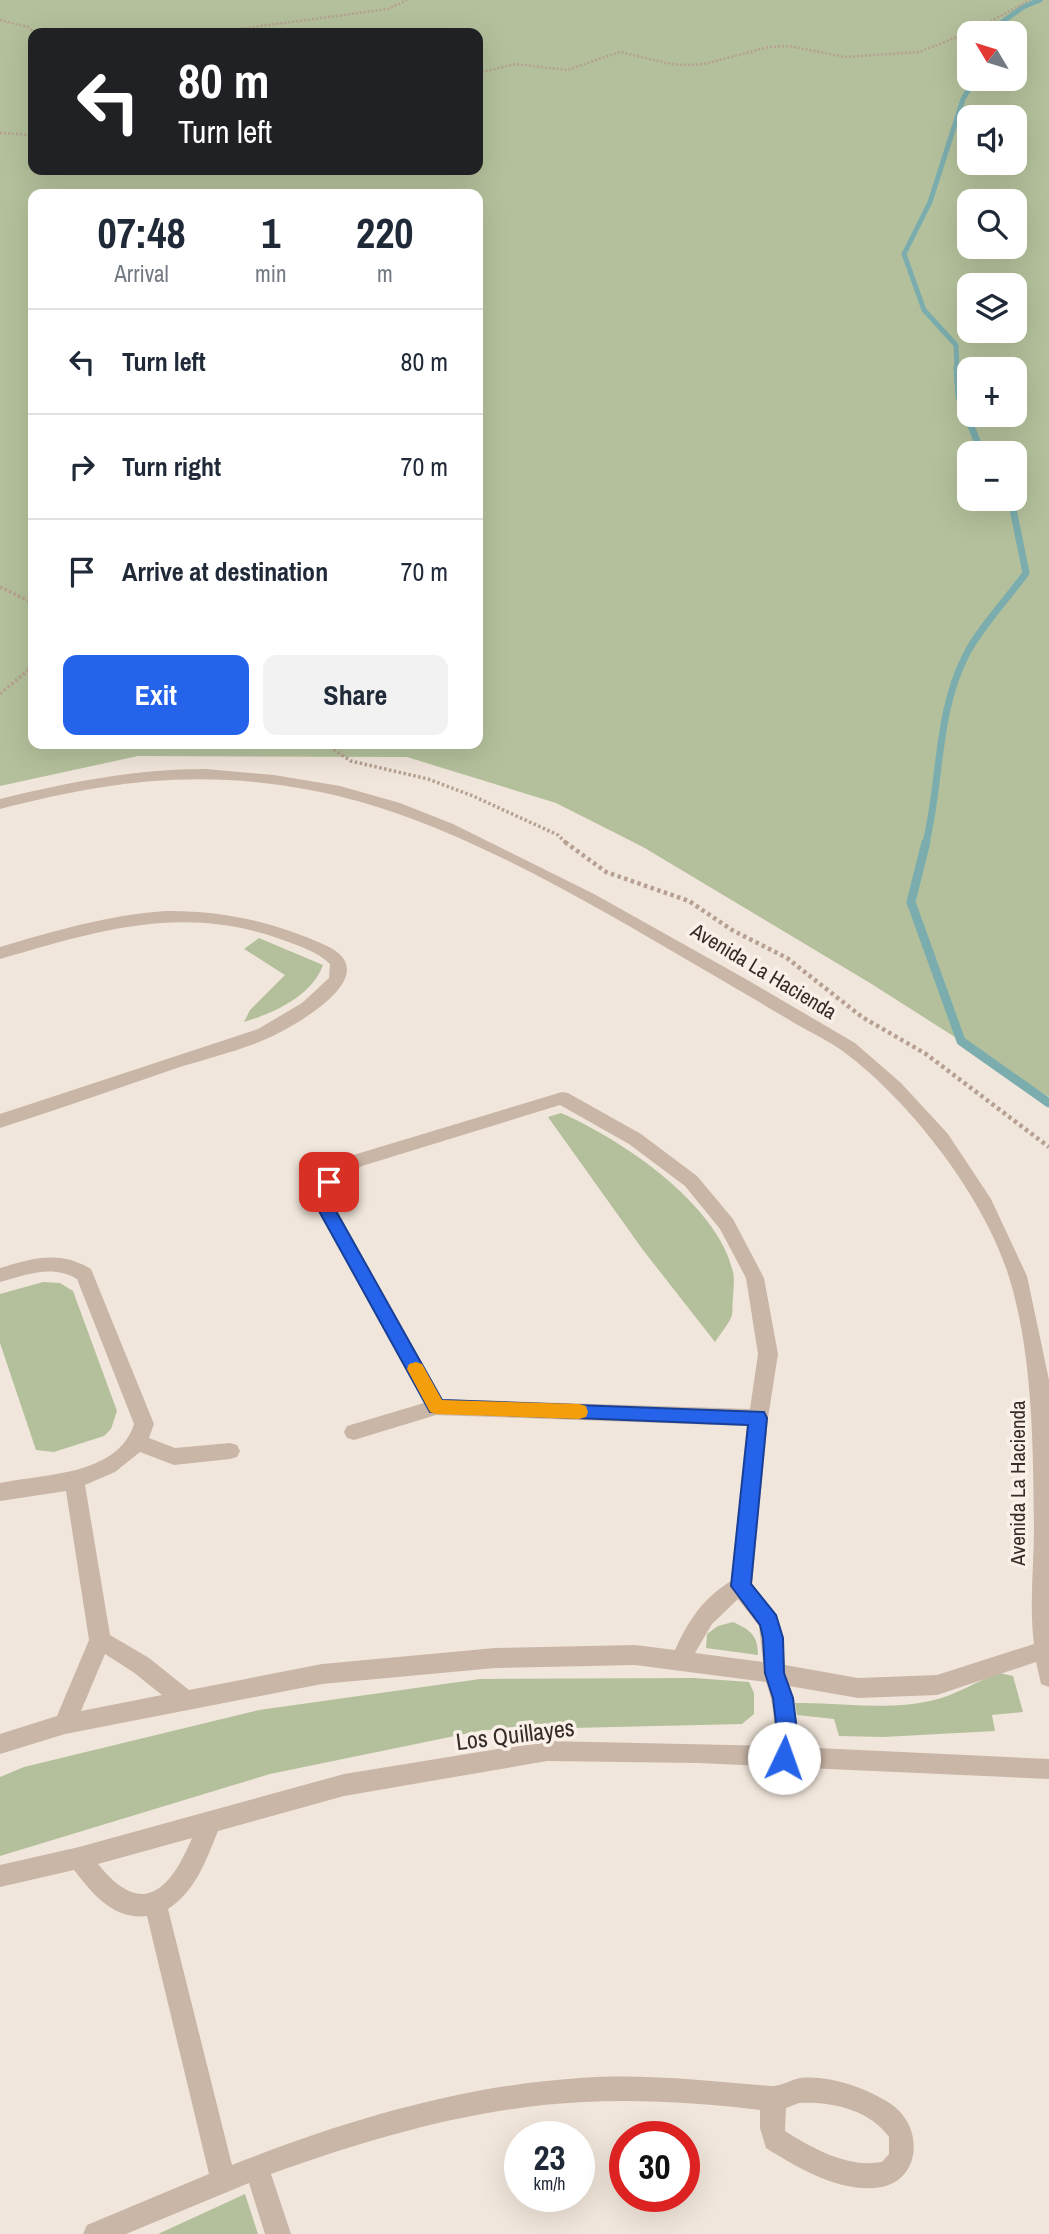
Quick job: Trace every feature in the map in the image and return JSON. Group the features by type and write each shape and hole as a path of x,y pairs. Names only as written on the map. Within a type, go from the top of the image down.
{"street":[{"name":"Avenida La Hacienda","path":"0,804 87,784 193,775 270,779 343,791 377,800 444,824 664,938 857,1054 916,1109 965,1171 1003,1239 1018,1276 1040,1383 1044,1530 1040,1609 1049,1677"},
{"path":"0,953 119,920 196,916 225,919 279,932 328,953 339,963 340,969 334,983 320,997 295,1016 264,1033 0,1121"},
{"path":"436,1407 328,1211 325,1201 329,1182 345,1166 562,1098 635,1139 691,1181 727,1224 755,1278 768,1354 758,1418 741,1586 769,1622 773,1638 774,1673 783,1698 786,1723 784,1758"},
{"path":"0,1275 48,1262 68,1265 84,1274 142,1415 143,1434 123,1456 75,1480 0,1492"},
{"path":"354,1433 436,1407 758,1418"},
{"path":"138,1442 174,1457 230,1451"},
{"path":"65,1724 100,1640 75,1480"},
{"path":"682,1660 692,1632 712,1607 741,1586"},
{"path":"100,1640 141,1665 185,1700"},
{"path":"0,1744 65,1724 323,1674 495,1658 635,1655 774,1673 858,1688 937,1685 1044,1650"},
{"name":"Los Quillayes","path":"0,1876 79,1858 344,1785 547,1751 698,1753 1049,1769"},
{"path":"79,1858 117,1900 129,1905 155,1903 178,1889 211,1820"},
{"path":"155,1903 223,2179"},
{"path":"96,2234 223,2179 321,2144 385,2123 515,2096 580,2090 646,2089 777,2099 786,2093 812,2090 847,2096 867,2104 895,2123 902,2135 901,2159 885,2174 862,2174 816,2163 775,2139 770,2125 770,2112 777,2099"},
{"path":"257,2169 278,2234"}],"path":[{"path":"246,28 388,9 407,0"},
{"path":"483,72 515,64 567,69 620,52 671,64 688,65 704,64 769,47 789,46 845,57 919,52 975,30 1030,0"},
{"path":"0,20 29,28"},
{"path":"0,133 28,135"},
{"path":"0,587 28,601"},
{"path":"0,694 28,670"},
{"path":"333,749 351,761 428,779 473,796 558,835 571,848 606,872 689,901 732,930 787,958 862,1017 926,1054 1049,1147"}],"green space":[{"path":"0,0 1049,0 1049,1097 870,983 643,847 556,803 407,757 138,756 0,786"},
{"path":"259,938 323,965 310,986 291,1002 244,1022 250,1010 285,975 244,949"},
{"path":"561,1113 611,1139 638,1157 688,1199 708,1222 724,1247 734,1278 732,1315 715,1342 643,1250 548,1117"},
{"path":"43,1282 60,1283 73,1291 117,1411 111,1429 104,1436 54,1452 36,1450 0,1343 0,1294"},
{"path":"733,1622 752,1634 757,1643 758,1655 706,1648 707,1634 718,1626"},
{"path":"1000,1673 1013,1676 1023,1712 992,1715 995,1731 883,1737 839,1736 834,1719 797,1715 795,1703 880,1706 930,1701"},
{"path":"694,1678 749,1682 754,1693 754,1714 742,1724 484,1730 270,1774 0,1856 0,1777 24,1767 259,1710 480,1679"},
{"path":"245,2194 258,2234 158,2234"}],"waterway":[{"path":"1004,21 1023,7 1040,0"},
{"path":"957,370 956,345 924,310 904,254 930,202 968,91"},
{"path":"971,427 977,441"},
{"path":"926,843 944,724 956,677 978,635 1026,573 1013,511"},
{"path":"926,842 911,902 961,1041 1049,1103"}],"slow traffic":[{"path":"416,1369 436,1407 579,1412"}],"route":[{"path":"329,1182 325,1191 328,1211 436,1407 758,1418 741,1586 769,1622 773,1638 774,1673 783,1698 786,1723 784,1758"}]}
